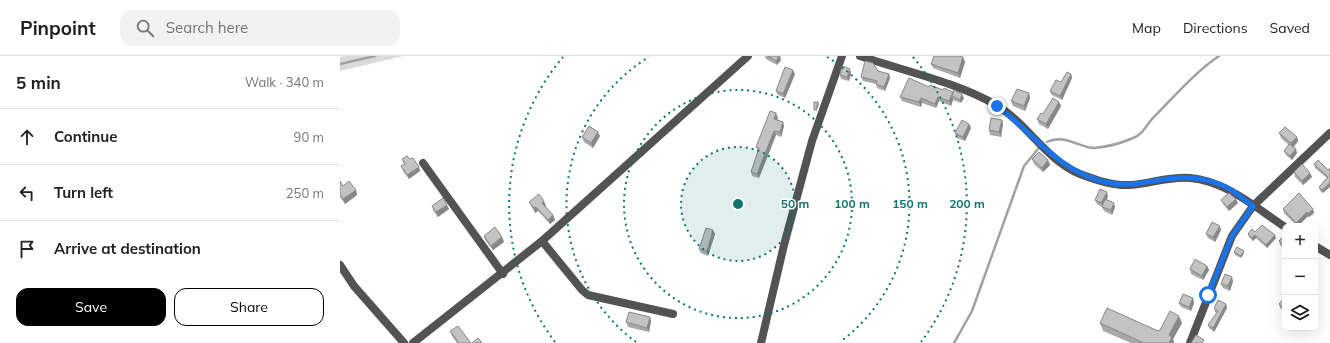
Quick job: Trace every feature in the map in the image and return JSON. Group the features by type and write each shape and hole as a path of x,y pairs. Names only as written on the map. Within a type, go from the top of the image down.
{"street":[{"path":"413,343 503,274 542,241 748,56"},
{"path":"761,343 784,245 812,141 842,56"},
{"path":"860,56 963,89 997,106 1015,119 1054,157 1078,173 1098,180 1129,186 1175,178 1190,178 1226,187 1282,225"},
{"path":"1190,343 1232,236 1253,206 1330,133"},
{"path":"423,163 503,274"},
{"path":"542,241 582,290 588,295 673,314"},
{"path":"1318,248 1330,255"},
{"path":"340,264 354,286 404,343"}],"shaded area":[{"path":"403,56 340,71 340,57"}],"building":[{"path":"768,56 779,56 776,61"},
{"path":"934,56 963,57 958,73 931,64"},
{"path":"865,61 873,63 878,71 889,74 884,87 876,84 877,81 861,77"},
{"path":"842,66 850,69 847,77 840,75"},
{"path":"785,67 793,70 783,94 776,91"},
{"path":"1067,72 1071,74 1060,96 1050,91 1056,80 1061,82"},
{"path":"909,78 929,87 930,85 943,90 944,88 953,92 949,101 938,97 935,104 921,98 919,102 900,97"},
{"path":"1017,89 1029,93 1024,106 1011,101"},
{"path":"954,90 962,94 960,100 952,96"},
{"path":"1053,98 1059,102 1046,124 1037,119 1041,113 1043,114"},
{"path":"814,102 818,102 816,110 814,110"},
{"path":"770,111 776,113 774,119 783,122 780,132 774,131 757,174 751,172 759,148 756,147"},
{"path":"991,118 1002,120 999,132 989,130"},
{"path":"962,120 969,124 963,137 955,133"},
{"path":"589,126 598,132 591,143 582,137"},
{"path":"1285,127 1297,137 1291,143 1279,133"},
{"path":"1289,144 1296,149 1290,156 1284,151"},
{"path":"1039,152 1048,160 1042,168 1032,159"},
{"path":"407,156 410,159 413,158 419,167 407,175 401,166 405,164 402,159"},
{"path":"1318,160 1328,170 1330,168 1330,183 1322,190 1319,187 1328,177 1314,164"},
{"path":"1302,164 1310,173 1302,181 1294,172"},
{"path":"340,181 343,186 349,181 356,190 343,199 340,194"},
{"path":"1100,189 1107,192 1101,203 1095,200"},
{"path":"1229,193 1236,199 1227,207 1221,200"},
{"path":"1299,193 1313,209 1308,214 1307,212 1296,223 1283,209"},
{"path":"539,194 544,201 542,203 553,215 548,220 529,202"},
{"path":"443,198 447,205 436,212 432,206"},
{"path":"1105,199 1114,203 1111,210 1102,207"},
{"path":"1212,222 1220,226 1213,237 1206,234"},
{"path":"1262,225 1275,235 1266,245 1255,235 1252,238 1248,234 1252,229 1255,232"},
{"path":"495,227 502,237 491,246 484,236"},
{"path":"706,228 713,230 707,251 699,249"},
{"path":"1237,247 1244,251 1241,256 1234,252"},
{"path":"1195,259 1207,266 1202,276 1190,269"},
{"path":"1225,274 1232,277 1228,286 1221,284"},
{"path":"1183,294 1193,298 1189,307 1179,303"},
{"path":"1218,300 1226,304 1213,328 1208,325 1218,311 1214,308"},
{"path":"1107,308 1158,331 1160,330 1170,311 1179,316 1169,335 1172,337 1169,343 1144,343 1100,323"},
{"path":"629,312 650,317 647,328 626,322"},
{"path":"458,326 471,343 459,343 450,331"},
{"path":"1196,335 1204,340 1202,343 1191,343"},
{"path":"478,338 482,343 472,343"}],"waterway":[{"path":"340,64 375,56"},
{"path":"1047,142 1060,139 1094,148 1104,147 1129,140 1142,132 1152,119 1193,78 1219,56"},
{"path":"954,343 972,311 1024,166 1038,149"}],"route":[{"path":"997,106 1015,119 1054,157 1078,173 1098,180 1129,186 1175,178 1204,180 1226,187 1253,206 1232,236 1208,295"}]}
